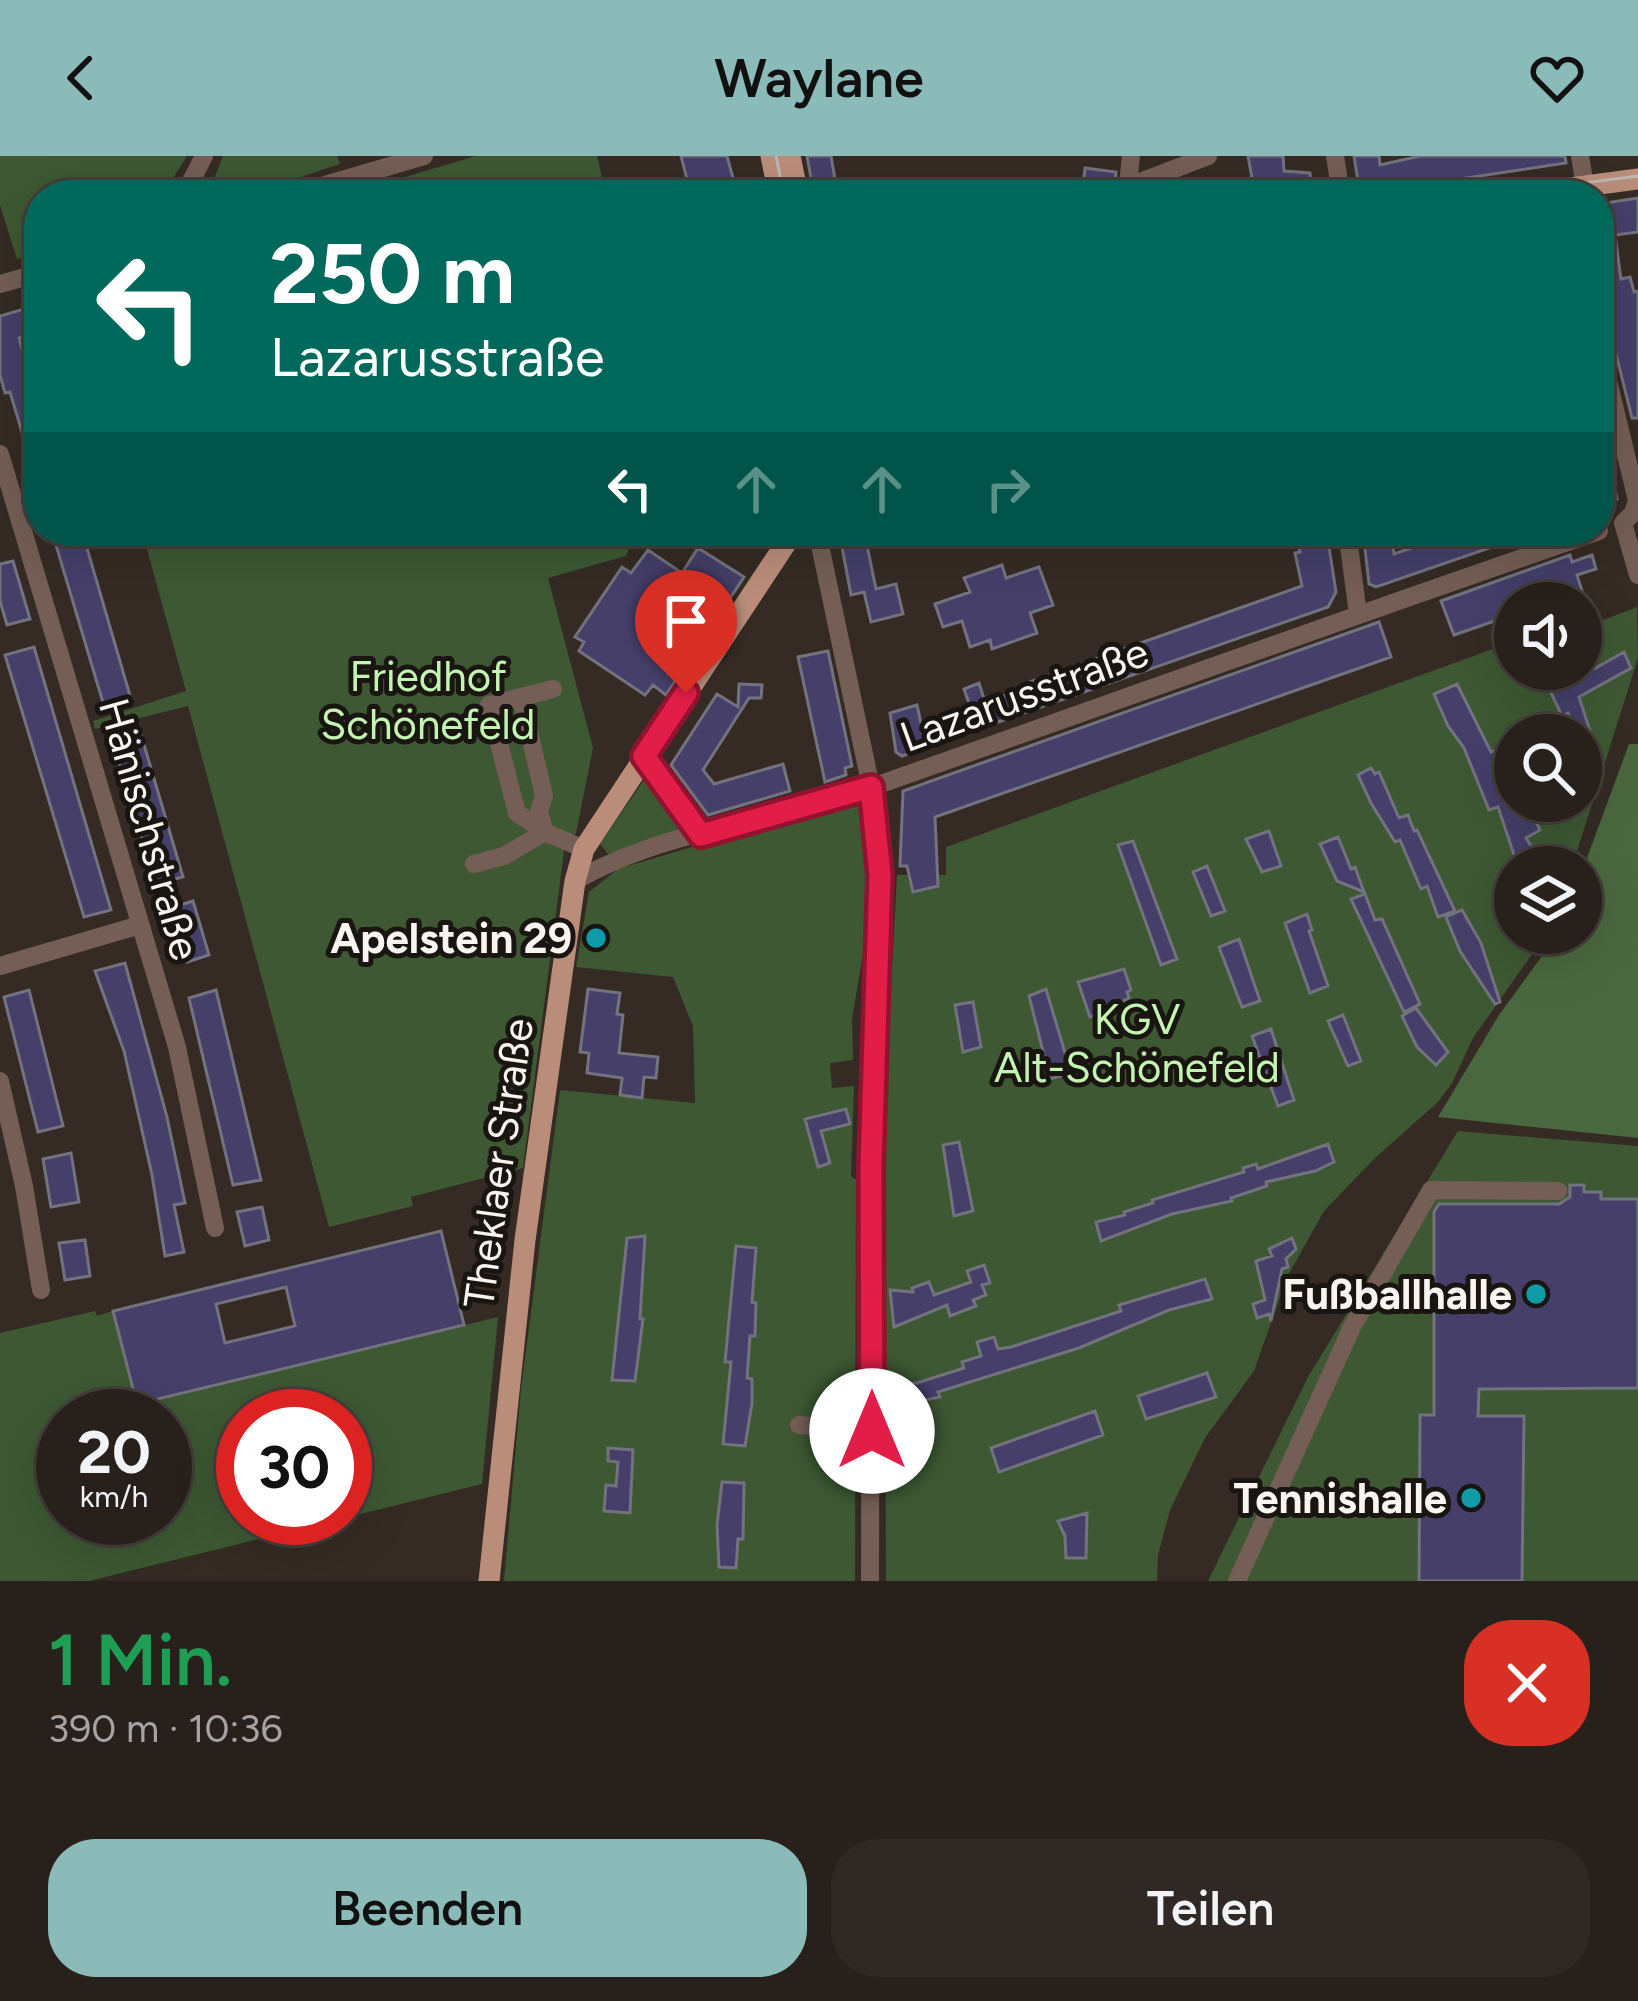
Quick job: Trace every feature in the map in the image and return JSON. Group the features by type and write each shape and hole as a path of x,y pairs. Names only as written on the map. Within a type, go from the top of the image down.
{"main road":[{"name":"Theklaer Straße","path":"489,1581 525,1240 575,881 584,849 784,546"}],"street":[{"path":"342,180 424,156"},
{"path":"1152,180 1208,156"},
{"path":"1614,406 1637,500 1624,523 1638,575"},
{"name":"Hänischstraße","path":"2,468 24,541"},
{"name":"Lazarusstraße","path":"1614,526 1624,523"},
{"name":"Hänischstraße","path":"26,546 177,1047 215,1228"},
{"path":"820,546 871,787 880,875 871,1166 870,1581"},
{"path":"1348,546 1358,614"},
{"name":"Lazarusstraße","path":"575,881 601,866 871,787 1555,546"},
{"path":"554,689 489,705 518,813 545,832 584,849"},
{"path":"521,697 544,796 539,812 545,832"},
{"path":"644,756 701,835"},
{"path":"474,864 504,856 545,832"},
{"path":"0,966 140,925"},
{"path":"0,1081 41,1290"},
{"path":"1237,1581 1352,1327 1431,1190 1558,1191"},
{"path":"799,1425 872,1431"}],"green space":[{"path":"0,156 187,156 172,180 24,180 24,257 17,259 0,205"},
{"path":"223,156 337,156 340,164 292,180 213,180"},
{"path":"476,156 597,156 603,180 395,180"},
{"name":"Friedhof Schönefeld","path":"146,546 630,546 626,556 548,578 593,748 576,833 564,851 523,1168 411,1197 413,1206 329,1227 188,706 95,729 93,721 186,691"},
{"name":"KGV Alt-Schönefeld","path":"1637,607 1638,658 1602,772 1602,714 1494,714 1494,822 1586,822 1579,846 1494,846 1494,954 1532,954 1473,1038 1438,1102 1324,1211 1287,1277 1254,1371 1205,1438 1170,1510 1158,1555 1157,1581 886,1581 884,1114 897,875 946,875 946,847 1494,649 1494,690 1602,690 1602,621"},
{"path":"1629,744 1638,744 1638,1138 1438,1117 1499,1015 1544,954 1602,954 1602,846 1591,846"},
{"path":"646,777 689,831 608,854 600,844"},
{"path":"859,797 871,907 852,1019 853,1060 830,1063 832,1088 854,1086 855,1581 504,1581 521,1389 560,1090 695,1103 693,1026 673,977 576,967 589,892 618,869"},
{"path":"1458,1131 1638,1146 1638,1581 1208,1581 1308,1377"},
{"path":"113,1311 132,1389 36,1389 36,1545 192,1545 192,1391 498,1317 482,1484 372,1511 372,1389 216,1389 216,1545 235,1545 89,1581 0,1581 0,1333"}],"building":[{"path":"681,156 727,156 734,180 687,180"},
{"path":"807,156 831,156 835,180 811,180"},
{"path":"1248,156 1283,156 1284,171 1310,173 1311,180 1237,180 1252,178"},
{"path":"1354,156 1379,156 1380,165 1420,156 1565,156 1566,163 1453,180 1358,180"},
{"path":"1085,168 1116,172 1115,180 1084,180"},
{"path":"1638,198 1638,232 1615,235 1621,279 1630,277 1634,292 1638,291 1638,418 1632,418 1614,346 1614,202"},
{"path":"24,309 24,336 19,338 24,356 24,439 0,375 0,316"},
{"path":"56,546 86,546 131,699 104,706"},
{"path":"842,546 867,546 876,589 896,584 903,614 871,622 864,592 851,595"},
{"path":"1298,546 1329,546 1336,592 1328,607 978,729 964,689 979,683 985,702 1302,586 1295,553 1300,552"},
{"path":"1365,546 1393,546 1394,554 1417,546 1495,546 1376,587 1369,584"},
{"path":"698,548 744,577 666,695 653,685 645,695 579,651 584,642 575,637 622,567 631,573 648,550 682,573"},
{"path":"1570,555 1572,562 1592,555 1596,569 1577,575 1579,582 1494,582"},
{"path":"13,561 30,619 7,625 0,601 0,564"},
{"path":"1002,565 1006,578 1039,567 1053,605 1030,613 1037,633 992,649 990,640 970,647 962,621 943,627 935,604 970,592 964,578"},
{"path":"1494,582 1494,621 1454,635 1441,601"},
{"path":"1379,622 1391,657 935,817 938,886 913,892 907,866 900,866 903,791"},
{"path":"34,647 111,910 84,917 5,655"},
{"path":"828,651 852,766 845,768 846,775 825,782 798,657"},
{"path":"1624,652 1631,668 1602,684 1602,664"},
{"path":"739,684 762,685 761,698 749,698 703,770 714,784 783,764 790,791 708,815 671,765 717,694 738,707"},
{"path":"1457,684 1494,751 1494,808 1489,810 1464,748 1434,694"},
{"path":"1550,690 1592,690 1579,697 1584,714 1561,714"},
{"path":"917,705 922,728 941,720 949,740 902,756 896,752 890,713"},
{"path":"140,731 183,877 156,884 112,740"},
{"path":"1371,768 1379,772 1399,818 1408,815 1417,830 1455,911 1438,917 1427,886 1421,889 1400,840 1395,842 1358,775"},
{"path":"1503,822 1536,822 1540,830 1526,838 1531,846 1511,846"},
{"path":"1269,831 1281,866 1262,872 1246,839"},
{"path":"1338,837 1364,892 1337,881 1320,844"},
{"path":"1133,841 1177,959 1161,965 1118,845"},
{"path":"1207,866 1225,911 1211,916 1193,872"},
{"path":"1365,894 1375,920 1382,919 1420,1004 1404,1012 1351,899"},
{"path":"193,901 209,955 187,962 171,908"},
{"path":"1462,910 1481,943 1500,1002 1495,1004 1460,951 1446,917"},
{"path":"1307,914 1328,986 1310,993 1285,923"},
{"path":"1239,939 1260,1001 1242,1007 1219,947"},
{"path":"125,963 185,1203 174,1205 184,1252 165,1256 124,1051 95,971"},
{"path":"1124,969 1129,998 1090,1017 1078,982"},
{"path":"588,989 620,993 619,1053 658,1057 656,1078 644,1077 642,1098 620,1095 622,1078 587,1073 589,1053 580,1052"},
{"path":"1046,989 1071,1073 1050,1079 1029,996"},
{"path":"29,990 63,1126 38,1132 4,997"},
{"path":"216,990 261,1180 233,1185 189,998"},
{"path":"973,1002 981,1047 963,1052 955,1005"},
{"path":"1416,1008 1448,1052 1436,1065 1417,1047 1402,1016"},
{"path":"1343,1015 1361,1061 1348,1066 1328,1021"},
{"path":"1271,1029 1294,1100 1278,1106 1252,1036"},
{"path":"846,1109 850,1124 821,1131 830,1163 818,1167 805,1119"},
{"path":"959,1142 973,1211 954,1216 943,1145"},
{"path":"1328,1144 1334,1162 1315,1171 1266,1182 1267,1186 1232,1201 1172,1214 1101,1241 1096,1222 1244,1172 1243,1168 1256,1164 1258,1169"},
{"path":"71,1153 79,1202 51,1207 43,1159"},
{"name":"Fußballhalle","path":"1570,1185 1584,1185 1584,1192 1601,1192 1601,1199 1638,1199 1638,1388 1479,1389 1478,1416 1524,1416 1522,1581 1419,1581 1420,1415 1434,1415 1434,1212 1439,1204 1559,1204 1570,1197"},
{"path":"262,1207 269,1240 245,1246 237,1212"},
{"path":"441,1231 464,1325 192,1391 133,1389 113,1311","holes":["286,1287 295,1326 225,1343 216,1304"]},
{"path":"645,1236 643,1319 635,1381 612,1380 627,1238"},
{"path":"1292,1238 1296,1249 1286,1259 1288,1267 1282,1269 1271,1321 1269,1314 1257,1318 1253,1304 1265,1300 1256,1261 1272,1256 1269,1249"},
{"path":"85,1240 90,1276 65,1280 59,1243"},
{"path":"736,1246 756,1248 755,1336 750,1336 747,1378 752,1379 752,1403 745,1446 723,1444"},
{"path":"984,1265 990,1283 982,1285 986,1295 973,1300 976,1306 950,1316 947,1305 894,1327 890,1290 913,1292 912,1288 929,1282 934,1295 971,1282 967,1271"},
{"path":"1205,1279 1212,1299 1169,1310 1079,1348 889,1412 888,1385 917,1383 964,1368 962,1362 981,1356 977,1342 994,1337 998,1349 1011,1347 1121,1311 1119,1305"},
{"path":"1207,1373 1216,1397 1146,1419 1138,1396"},
{"path":"1095,1411 1103,1435 999,1472 991,1448"},
{"path":"608,1448 633,1450 630,1513 604,1511 606,1485 616,1486 618,1462 608,1461"},
{"path":"722,1482 744,1483 743,1539 738,1539 736,1568 719,1567"},
{"path":"1087,1513 1086,1558 1066,1558 1065,1536 1058,1521"}],"tram line":[{"path":"776,156 781,180"},
{"path":"1607,180 1638,176"}],"place":[{"name":"Apelstein 29","path":"596,938"},
{"name":"Fußballhalle","path":"1536,1294"},
{"name":"Tennishalle","path":"1471,1498"}],"route":[{"path":"686,693 644,756 701,835 871,787 880,875 871,1166 872,1431"}]}
